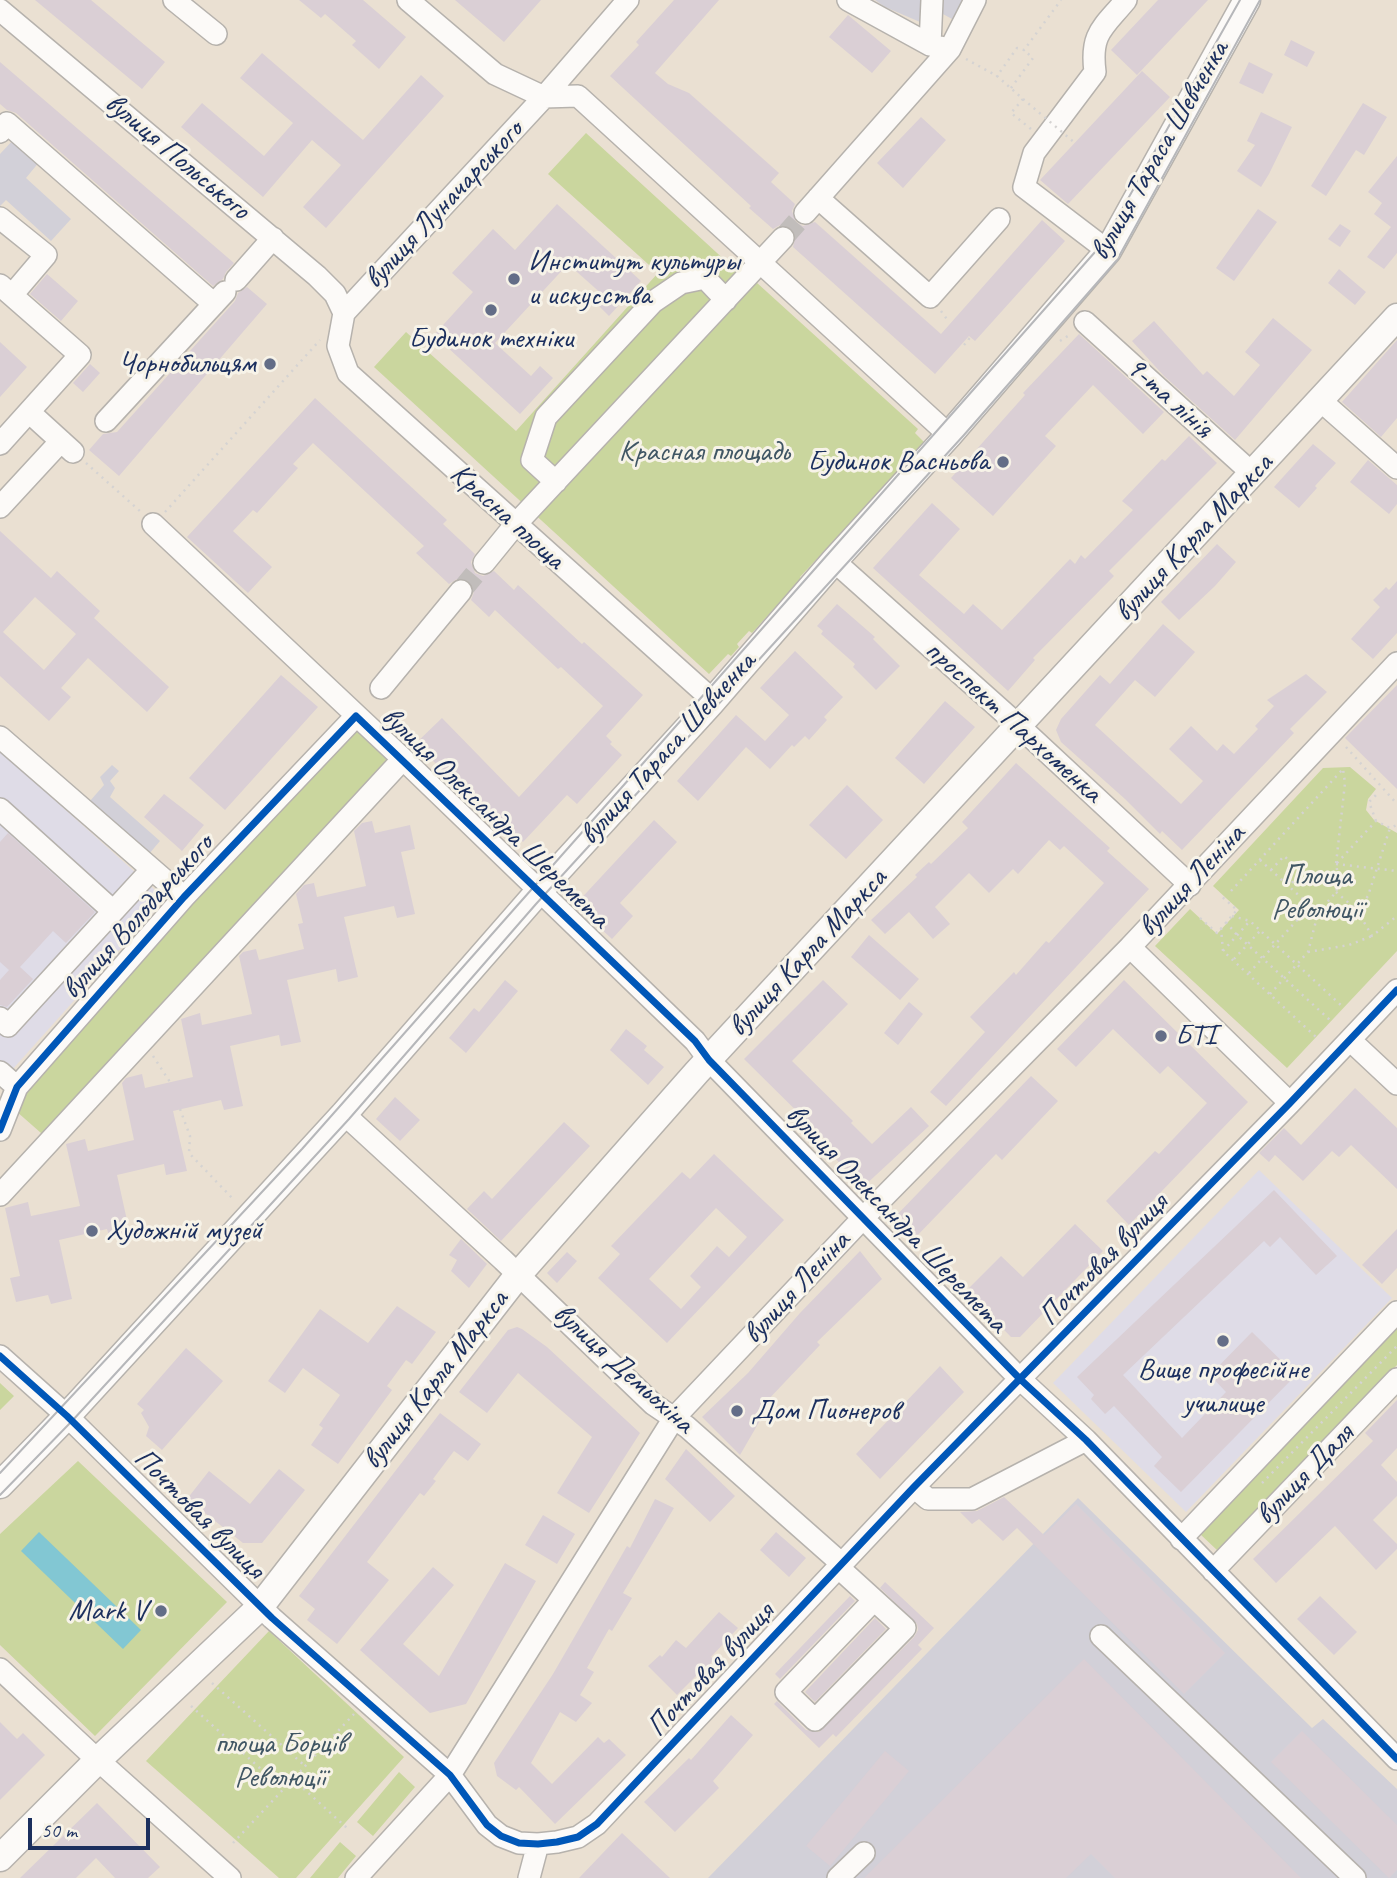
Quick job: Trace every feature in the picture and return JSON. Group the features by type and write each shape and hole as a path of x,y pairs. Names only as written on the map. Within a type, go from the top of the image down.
{"main road":[{"name":"вулиця Тараса Шевченка","path":"0,1485 251,1218 539,891 949,435 1108,251 1247,0"},
{"name":"вулиця Карла Маркса","path":"0,1858 98,1760 260,1607 518,1275 709,1060 1397,317"}],"street":[{"path":"174,0 216,34"},
{"path":"408,0 495,74 544,97 578,96 949,435"},
{"path":"848,0 872,5 940,47"},
{"path":"932,0 940,47"},
{"path":"975,0 811,205 930,297 999,219"},
{"path":"1108,251 1024,187 1034,153 1094,72 1092,50 1098,33 1126,0"},
{"name":"вулиця Луначарського","path":"344,313 544,97 616,4"},
{"name":"вулиця Польського","path":"0,10 273,238 335,294 344,313"},
{"path":"0,132 7,124 225,292"},
{"path":"0,218 46,255 6,290 80,355 0,444"},
{"path":"106,421 273,238"},
{"path":"485,562 515,525 783,238"},
{"path":"556,482 532,460 546,417 653,302 681,283 705,278 726,300"},
{"name":"Красна площа","path":"344,313 338,346 348,373 706,694 709,704"},
{"name":"9-та лінія","path":"1084,322 1253,474"},
{"path":"1321,401 1397,468"},
{"path":"0,507 67,446 29,412"},
{"name":"вулиця Олександра Шеремета","path":"153,524 403,759 695,1041 709,1060 1020,1379 1086,1440 1213,1571 1392,1745"},
{"name":"проспект Пархоменка","path":"834,561 1019,726 1190,885"},
{"path":"381,688 461,591"},
{"name":"вулиця Леніна","path":"356,1878 450,1775 674,1418 863,1218 1190,885 1397,663"},
{"name":"вулиця Володарського","path":"0,1130 17,1087 184,897 356,716"},
{"path":"0,737 184,897"},
{"path":"0,1195 403,759"},
{"path":"0,810 113,911"},
{"path":"0,1018 8,1026 152,869"},
{"path":"1130,947 1290,1103"},
{"name":"Почтовая вулиця","path":"0,1356 67,1416 260,1607 450,1775 487,1825 501,1836 519,1843 557,1842 578,1836 597,1824 914,1487 1397,990"},
{"path":"1350,1040 1397,1084"},
{"path":"0,1072 17,1087"},
{"name":"вулиця Демьохіна","path":"344,1114 653,1404 687,1427 905,1628 815,1720 786,1692 874,1600"},
{"name":"вулиця Даля","path":"1181,1539 1397,1312"},
{"name":"вулиця Даля","path":"1213,1571 1397,1379"},
{"path":"914,1487 929,1499 972,1499 1086,1440"},
{"path":"1101,1636 1355,1878"},
{"path":"0,1669 230,1878"},
{"path":"529,1878 538,1844"},
{"path":"838,1878 864,1853"}],"path":[{"path":"1024,50 1061,0"},
{"path":"940,47 997,76 1075,143"},
{"path":"997,76 1017,48 1024,50 1033,58 1011,88"},
{"path":"1023,99 1011,113 1034,131"},
{"path":"964,336 969,339 964,345"},
{"path":"67,446 153,524 322,337"},
{"path":"1331,732 1397,804"},
{"path":"1231,891 1343,769 1345,783 1336,864 1339,880 1336,892 1318,913 1308,952 1270,994"},
{"path":"1377,794 1368,802 1376,821 1390,828 1397,825"},
{"path":"1336,864 1376,821"},
{"path":"1357,910 1368,896 1390,828"},
{"path":"1271,870 1284,856 1302,872 1289,886"},
{"path":"1260,860 1318,913"},
{"path":"1336,864 1397,871"},
{"path":"1336,892 1357,910 1373,936"},
{"path":"1200,918 1217,933 1237,910 1220,895"},
{"path":"1248,974 1310,906"},
{"path":"1231,916 1250,921 1344,1007"},
{"path":"1308,952 1373,936 1397,916"},
{"path":"1223,951 1250,921"},
{"path":"1226,922 1247,945 1331,1021"},
{"path":"1221,928 1223,951 1316,1037"},
{"path":"1233,960 1260,930"},
{"path":"144,1041 170,1082"},
{"path":"180,1109 190,1136 189,1153 251,1218"},
{"path":"1262,1483 1397,1346"},
{"path":"212,1682 305,1766"},
{"path":"191,1706 283,1790"},
{"path":"233,1843 354,1714"},
{"path":"293,1779 347,1828"}],"shaded area":[{"path":"875,0 963,0 952,19 932,8 920,22"},
{"path":"15,138 40,161 26,178 71,219 51,241 6,200 0,206 0,154"},
{"path":"0,751 165,899 11,1071 0,1062"},
{"path":"112,765 119,771 110,781 115,788 110,797 160,841 149,854 90,801 104,785 100,777"},
{"name":"Вище професійне училище","path":"1259,1170 1392,1298 1186,1512 1053,1383"},
{"path":"1078,1498 1312,1728 1323,1719 1397,1789 1397,1878 708,1878"}],"green space":[{"name":"Красная площадь","path":"586,133 752,285 756,282 918,429 915,433 925,443 800,577 752,633 749,631 737,644 739,647 731,656 728,654 709,674 374,367 406,332 516,431 658,273 548,174"},
{"path":"357,722 395,759 49,1140 8,1104"},
{"name":"Площа Революції","path":"1350,767 1376,789 1368,799 1366,810 1374,820 1397,833 1397,951 1287,1068 1155,946 1190,909 1217,934 1239,910 1213,886 1323,768"},
{"path":"1397,1328 1397,1365 1218,1551 1200,1534"},
{"path":"0,1383 14,1396 0,1410"},
{"path":"78,1461 227,1602 95,1736 0,1645 0,1534"},
{"name":"площа Борців Революції","path":"269,1631 404,1757 296,1878 279,1878 146,1761"},
{"path":"399,1772 415,1787 373,1836 357,1822"},
{"path":"340,1842 356,1856 338,1878 310,1878"}],"water":[{"path":"39,1532 141,1630 123,1649 21,1551"}],"building":[{"path":"35,0 91,0 165,62 142,89"},
{"path":"299,0 363,0 406,37 379,69 352,45 356,41 325,14 321,18"},
{"path":"455,0 541,0 504,42"},
{"path":"674,0 719,0 655,73 668,84 689,93 779,173 771,182 795,204 792,211 796,222 803,226 815,222 941,334 1042,220 1065,241 975,341 969,336 935,374 793,247 796,235 791,228 780,225 773,229 610,76 639,45 636,42"},
{"path":"1158,0 1208,0 1137,75 1111,50"},
{"path":"848,15 891,51 872,73 829,37"},
{"path":"1291,40 1315,52 1307,67 1284,55"},
{"path":"262,53 363,140 421,75 444,96 326,228 303,207 341,165 312,140 263,197 181,127 202,103 264,156 293,123 240,78"},
{"path":"0,62 234,263 223,279 213,286 16,113 0,104"},
{"path":"1249,62 1273,74 1263,94 1239,83"},
{"path":"1142,71 1170,97 1068,204 1040,180"},
{"path":"1363,103 1387,117 1364,155 1356,150 1326,196 1311,186"},
{"path":"1261,112 1292,127 1261,187 1237,171 1255,145 1247,141"},
{"path":"921,117 946,140 903,188 877,163"},
{"path":"1397,156 1397,253 1384,269 1367,257 1391,227 1374,214 1382,203 1368,192"},
{"name":"Будинок техніки","path":"557,204 641,281 609,316 597,304 604,296 568,264 495,343 531,376 540,366 553,378 520,414 434,335 473,292 452,273 493,229 515,250"},
{"path":"1258,209 1277,222 1234,281 1216,268"},
{"path":"1340,224 1351,231 1340,247 1328,239"},
{"path":"1339,269 1366,292 1355,305 1328,283"},
{"path":"47,274 78,301 61,321 30,294"},
{"path":"247,287 267,304 119,476 89,450 103,434 117,432 235,301 238,293"},
{"path":"1273,318 1312,350 1235,440 1164,376 1132,341 1154,321 1203,375 1207,371 1234,396 1260,365 1245,352"},
{"path":"1079,334 1164,412 1143,434 1093,385 1045,436 1056,446 993,516 951,478 1025,395 1023,393"},
{"path":"1397,340 1397,418 1381,437 1342,402"},
{"path":"0,342 27,367 0,397"},
{"path":"90,364 100,373 83,392 73,383"},
{"path":"315,398 447,520 443,524 475,554 471,562 475,573 483,576 494,571 514,590 518,585 643,695 606,736 622,755 577,804 567,795 523,842 485,807 481,811 416,743 442,718 519,797 603,706 561,667 558,669 495,610 489,617 471,600 474,592 470,581 457,579 449,584 416,553 424,546 313,443 293,464 298,468 257,513 253,510 233,531 272,567 248,593 187,537"},
{"path":"1189,436 1217,463 1109,571 1114,576 1033,658 1035,660 1008,691 873,568 932,503 960,529 919,575 964,614 973,604 1002,630 1070,559 1075,564 1081,555 1085,559 1133,510 1122,501 1162,459 1165,461"},
{"path":"1313,444 1336,463 1299,508 1274,487"},
{"path":"1368,460 1397,485 1397,504 1389,514 1350,482"},
{"path":"0,531 51,578 57,571 100,611 94,618 169,687 147,712 88,658 61,688 71,697 49,721 0,676","holes":["35,597 76,634 44,670 3,632"]},
{"path":"1217,544 1236,562 1179,620 1161,602"},
{"path":"1397,581 1397,633 1373,659 1351,639 1380,607 1373,600 1386,587 1389,590"},
{"path":"837,604 875,637 873,639 900,666 876,690 853,667 855,664 821,634 823,631 817,626"},
{"path":"1163,624 1195,652 1155,697 1135,680 1095,725 1181,804 1203,781 1169,749 1191,726 1217,751 1223,744 1234,754 1258,729 1255,726 1274,706 1267,700 1306,674 1327,692 1290,729 1294,733 1182,850 1162,831 1160,834 1061,742 1056,730 1061,719 1100,675 1110,684"},
{"path":"795,651 843,697 824,717 827,720 809,740 805,736 794,747 792,745 770,769 746,747 698,801 677,781 736,715 765,741 789,715 760,688"},
{"path":"281,675 318,707 225,810 189,778"},
{"path":"1397,685 1397,789 1345,738"},
{"path":"945,701 975,727 924,784 895,758"},
{"path":"1016,763 1110,848 1107,851 1149,889 946,1106 930,1092 985,1032 970,1017 1014,972 1016,975 1046,941 1049,943 1104,883 1064,846 1060,850 1049,840 1018,874 1013,869 989,893 969,873 935,907 950,924 933,939 909,912 885,934 871,920 917,877 915,875 929,862 931,864 968,828 962,822"},
{"path":"847,785 883,820 846,859 809,825"},
{"path":"164,794 204,825 182,851 144,817"},
{"path":"654,820 677,842 620,903 633,916 612,939 575,905"},
{"path":"372,821 375,833 410,825 415,849 401,852 415,914 397,918 394,906 344,917 358,977 338,982 336,969 287,980 301,1042 281,1046 279,1035 230,1046 243,1106 224,1110 221,1100 173,1111 187,1171 166,1175 164,1164 117,1175 130,1234 110,1239 107,1229 59,1240 72,1299 51,1304 48,1295 16,1302 10,1278 20,1276 5,1208 28,1202 31,1216 80,1206 66,1144 85,1139 88,1151 134,1140 122,1083 126,1078 142,1074 145,1088 193,1077 181,1019 200,1013 202,1025 252,1014 239,956 243,952 256,949 259,960 304,949 298,924 303,923 296,894 304,885 314,883 317,897 366,886 354,831 362,823"},
{"path":"8,833 95,912 66,943 53,931 20,967 33,979 7,1007 0,1005 0,980 9,970 0,962 0,842"},
{"path":"869,935 919,979 900,1000 851,957"},
{"path":"505,980 518,991 466,1053 449,1038 474,1008 479,1012"},
{"path":"823,980 848,1004 792,1061 853,1121 851,1123 872,1144 911,1107 929,1126 862,1188 827,1149 831,1145 744,1059"},
{"path":"1124,980 1248,1102 1129,1225 1106,1201 1155,1151 1159,1154 1207,1103 1168,1066 1160,1074 1113,1029 1076,1067 1057,1049"},
{"path":"909,1002 923,1014 898,1045 884,1033"},
{"path":"626,1029 647,1046 644,1050 664,1067 648,1085 610,1050"},
{"path":"1031,1076 1058,1101 1002,1160 996,1154 912,1241 891,1221"},
{"path":"1355,1088 1397,1128 1397,1189 1351,1145 1339,1157 1332,1151 1303,1181 1275,1155 1269,1162 1259,1153 1284,1128 1301,1145"},
{"path":"395,1097 420,1120 400,1141 376,1119"},
{"path":"564,1122 590,1146 501,1241 467,1209 484,1191 492,1199"},
{"path":"714,1154 784,1220 667,1343 598,1278 620,1254 611,1246 682,1172 690,1179","holes":["716,1208 747,1237 729,1257 717,1246 690,1276 701,1287 681,1309 649,1279"]},
{"path":"1274,1190 1337,1256 1316,1275 1280,1237 1270,1247 1264,1241 1123,1375 1182,1438 1226,1392 1210,1375 1252,1332 1296,1375 1181,1492 1154,1466 1162,1457 1114,1406 1105,1414 1091,1399 1094,1395 1077,1377"},
{"path":"1075,1224 1103,1251 1020,1337 1011,1337 966,1291 1001,1256 1023,1277"},
{"path":"1397,1229 1397,1268 1382,1284 1362,1265"},
{"path":"461,1239 487,1264 469,1288 451,1271 457,1260 449,1255"},
{"path":"860,1251 882,1279 817,1342 820,1345 766,1402 769,1405 740,1455 702,1417 748,1373 800,1313"},
{"path":"567,1252 577,1261 557,1283 547,1273"},
{"path":"397,1306 436,1332 412,1364 406,1360 387,1386 392,1390 338,1464 311,1445 323,1428 319,1425 340,1395 303,1368 285,1393 268,1381 320,1309 368,1343"},
{"path":"517,1327 547,1347 640,1433 589,1513 557,1493 592,1437 518,1373 487,1413 459,1392 508,1330"},
{"path":"186,1348 223,1381 162,1450 146,1436 149,1427 141,1413 144,1410 137,1404"},
{"path":"940,1366 964,1392 880,1479 856,1454"},
{"path":"1397,1400 1397,1448 1381,1465 1397,1482 1397,1496 1373,1520 1397,1544 1397,1549 1376,1570 1335,1526 1276,1583 1253,1559 1373,1441 1365,1433"},
{"path":"440,1413 481,1444 468,1461 454,1451 433,1479 436,1481 424,1496 420,1493 367,1562 389,1580 337,1644 307,1620 315,1609 299,1596"},
{"path":"686,1449 735,1496 710,1522 665,1479"},
{"path":"279,1469 305,1490 262,1543 243,1543 187,1499 209,1471 250,1504"},
{"path":"1004,1497 1044,1535 1076,1504 1225,1653 1184,1694 1017,1528 1003,1541 979,1519 972,1524 960,1512 977,1511"},
{"path":"655,1499 674,1508 623,1593 632,1598 612,1631 609,1629 587,1668 594,1672 580,1695 592,1703 576,1722 560,1712 531,1763 552,1784 598,1737 604,1743 609,1739 626,1755 555,1824 519,1787 516,1790 497,1776 494,1763 553,1674 627,1546 630,1548"},
{"path":"543,1515 575,1534 557,1564 525,1545"},
{"path":"776,1532 806,1558 789,1577 760,1550"},
{"path":"505,1563 536,1581 466,1704 430,1713 360,1650 433,1567 454,1585 403,1644 439,1676"},
{"path":"885,1582 934,1628 918,1645 922,1649 836,1737 833,1734 819,1748 774,1704 777,1701 806,1730 819,1732 914,1637 918,1630 917,1624 880,1588"},
{"path":"850,1596 855,1601 780,1679 775,1674"},
{"path":"1320,1596 1357,1632 1334,1655 1297,1619"},
{"path":"719,1612 738,1628 711,1657 714,1659 701,1675 699,1673 677,1695 648,1666 660,1655 662,1657 676,1640 686,1648"},
{"path":"875,1618 886,1629 815,1702 805,1692"},
{"path":"1084,1659 1301,1878 1115,1878 1091,1854 1066,1878 864,1878"},
{"path":"731,1715 753,1735 713,1781 719,1788 675,1832 644,1802 689,1758 691,1760"},
{"path":"0,1722 17,1739 23,1733 45,1755 0,1800"},
{"path":"1302,1731 1397,1825 1397,1870 1389,1878 1271,1762"},
{"path":"885,1751 909,1771 830,1866 806,1846"},
{"path":"97,1803 160,1867 148,1878 115,1878 96,1858 76,1878 20,1878"},
{"path":"622,1833 670,1878 579,1878"}],"tunnel":[{"path":"783,238 805,213"},
{"path":"461,591 484,563"}],"tram line":[{"path":"0,1473 302,1149 1103,243 1240,0"},
{"path":"0,1495 72,1421 349,1119 536,904 964,435 1117,260 1260,0"}],"cycle path":[{"path":"0,1130 17,1087 184,897 356,716 695,1041 709,1060 1020,1379 1086,1440 1397,1759"},
{"path":"0,1356 67,1416 272,1618 450,1775 487,1825 501,1836 519,1843 538,1844 578,1837 597,1824 914,1487 1397,990"}],"place":[{"name":"Институт культуры и искусства","path":"514,279"},
{"name":"Будинок техніки","path":"491,310"},
{"name":"Чорнобильцям","path":"270,364"},
{"name":"Будинок Васньова","path":"1003,462"},
{"name":"БТІ","path":"1161,1036"},
{"name":"Художній музей","path":"92,1231"},
{"name":"Вище професійне училище","path":"1223,1341"},
{"name":"Дом Пионеров","path":"737,1411"},
{"name":"Mark V","path":"161,1611"}]}
